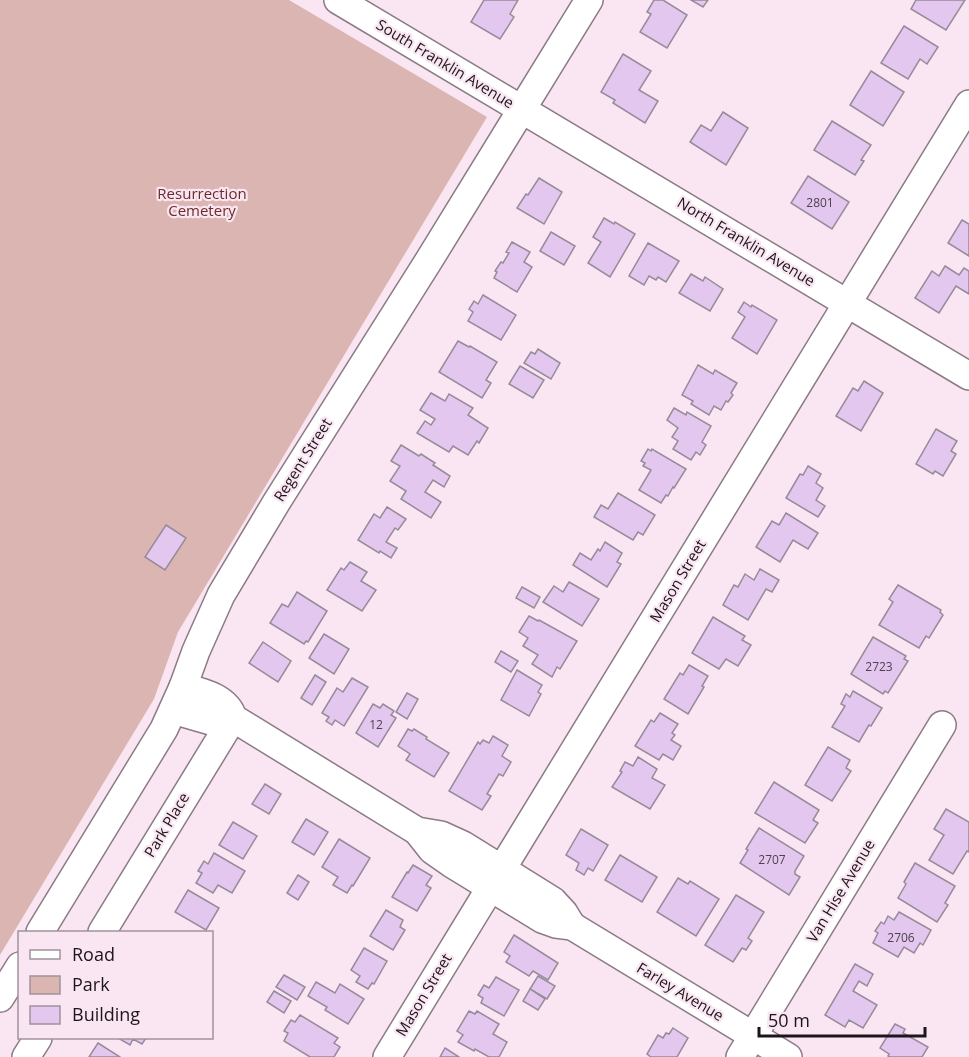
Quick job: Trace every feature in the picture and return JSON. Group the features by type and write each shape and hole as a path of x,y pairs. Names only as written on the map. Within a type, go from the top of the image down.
{"street":[{"name":"South Franklin Avenue","path":"338,0 522,110"},
{"name":"Regent Street","path":"41,931 164,729 221,595 589,0"},
{"name":"Mason Street","path":"387,1057 969,104"},
{"name":"North Franklin Avenue","path":"522,110 969,376"},
{"name":"Farley Avenue","path":"178,698 200,691 224,703 231,711 233,718 417,831 432,850 452,864 496,878 542,919 572,926 746,1046 788,1057"},
{"name":"Park Place","path":"103,931 233,718"},
{"name":"Van Hise Avenue","path":"746,1046 942,725"},
{"path":"0,998 18,969"},
{"path":"26,1057 37,1039"}],"green space":[{"name":"Resurrection Cemetery","path":"0,0 289,0 487,117 178,632 154,699 0,955"}],"building":[{"path":"484,0 518,0 510,14 514,17 500,39 471,22"},
{"path":"654,0 663,0 687,15 667,48 640,32 651,14 647,12"},
{"path":"691,0 708,0 703,7"},
{"path":"916,0 965,0 946,30 911,9"},
{"path":"904,26 938,47 927,64 920,59 908,79 881,63"},
{"path":"623,54 651,71 639,90 658,101 645,123 613,103 615,100 601,92"},
{"path":"871,71 904,92 883,126 850,105"},
{"path":"723,112 748,128 726,165 690,142 701,125 711,131"},
{"path":"832,121 871,145 855,175 814,150"},
{"path":"808,176 849,202 832,229 791,203"},
{"path":"539,178 562,192 544,224 517,208"},
{"path":"604,218 635,234 610,277 588,263 601,242 593,237"},
{"path":"962,220 969,224 969,256 948,243"},
{"path":"551,232 575,246 564,265 540,251"},
{"path":"512,242 530,252 524,262 532,267 517,292 494,278 497,272 495,271 509,253 506,252"},
{"path":"648,243 679,261 666,282 658,277 656,280 649,276 644,285 629,276"},
{"path":"945,266 959,275 964,268 969,271 969,294 956,286 939,313 915,298 932,271 939,276"},
{"path":"691,274 703,281 705,277 723,289 710,311 679,293"},
{"path":"483,295 516,315 501,340 468,321 473,312 469,309 474,301 478,304"},
{"path":"744,302 777,320 757,354 732,338 745,317 738,312"},
{"path":"458,341 497,362 486,380 491,383 482,398 439,372"},
{"path":"538,349 560,363 551,379 524,363 531,352 535,354"},
{"path":"698,365 713,374 715,370 737,383 731,393 733,395 721,410 714,406 709,415 691,404 693,401 682,395"},
{"path":"520,366 544,380 533,398 509,384"},
{"path":"864,381 883,393 861,431 836,416 853,388 858,391"},
{"path":"431,393 445,401 449,394 473,408 468,415 488,428 468,455 453,446 449,452 417,433 425,421 431,425 435,419 420,410"},
{"path":"674,408 686,415 687,412 711,426 702,442 706,445 700,455 696,452 691,460 673,449 678,441 672,437 678,428 667,420"},
{"path":"936,429 957,441 951,451 956,454 943,476 935,471 933,474 916,464"},
{"path":"401,445 419,456 421,454 450,476 444,487 433,480 425,492 441,502 431,518 401,499 406,491 390,481 400,466 391,461"},
{"path":"648,449 651,451 652,449 686,469 661,503 639,490 651,470 643,466 645,463 641,461"},
{"path":"808,466 821,474 816,483 823,488 816,500 825,506 818,517 786,498 800,474 803,475"},
{"path":"618,493 655,515 643,535 638,532 633,540 594,517 601,505 608,509"},
{"path":"387,507 406,519 398,530 395,528 386,542 397,548 391,558 358,540 374,514 380,518"},
{"path":"786,513 818,533 808,549 793,540 780,562 756,547 772,521 779,525"},
{"path":"166,525 186,538 165,570 145,557"},
{"path":"605,542 622,553 617,562 621,564 607,587 573,565 580,553 591,560"},
{"path":"350,562 367,572 361,581 376,590 362,611 327,590 341,568 344,570"},
{"path":"760,569 779,580 772,592 766,589 748,620 723,605 734,585 738,587 745,574 754,580"},
{"path":"569,582 599,599 582,626 543,602 554,586 563,592"},
{"path":"898,585 941,610 943,615 929,638 926,636 919,648 879,625 893,602 889,599"},
{"path":"522,587 540,597 534,608 516,598"},
{"path":"297,592 327,611 308,642 304,644 270,623 282,604 288,607"},
{"path":"529,616 577,641 560,669 557,667 552,677 532,664 538,655 523,646 528,638 519,632"},
{"path":"713,617 745,636 742,640 751,645 738,666 726,659 719,669 692,653"},
{"path":"324,634 349,649 334,674 309,658"},
{"path":"873,637 906,656 904,659 908,661 888,693 885,691 883,694 851,674"},
{"path":"263,642 291,661 278,682 249,663"},
{"path":"501,651 518,661 511,672 495,662"},
{"path":"689,665 708,676 688,714 664,699 680,673 683,675"},
{"path":"517,670 542,685 538,692 541,694 529,716 501,700"},
{"path":"315,675 326,682 312,705 301,698"},
{"path":"352,678 368,687 344,726 335,720 332,725 326,721 329,717 322,713 337,688 343,692"},
{"path":"853,691 882,708 859,742 832,727 845,706 841,704 846,694 850,697"},
{"path":"407,693 418,699 407,719 396,712"},
{"path":"373,704 380,708 383,704 394,711 391,715 396,718 378,747 356,733"},
{"path":"660,713 678,724 672,733 675,735 671,740 681,746 673,760 663,754 659,760 635,746 651,720 654,722"},
{"path":"408,729 412,731 414,729 449,753 434,777 406,760 410,754 398,746"},
{"path":"493,736 508,745 502,756 511,762 503,776 499,774 487,794 491,796 482,810 449,791 478,742 480,744 483,740 489,743"},
{"path":"828,747 850,760 846,768 851,771 832,801 805,785"},
{"path":"638,757 657,769 652,778 665,785 650,809 612,787 622,772 620,771 625,762 633,766"},
{"path":"774,782 819,810 813,820 818,823 805,843 755,813"},
{"path":"265,784 281,794 269,814 252,804"},
{"path":"946,809 969,822 969,852 967,851 953,874 929,860 944,835 934,829"},
{"path":"306,819 328,832 314,855 292,842"},
{"path":"233,822 257,836 243,859 219,845"},
{"path":"759,828 804,856 795,871 795,874 800,877 789,895 740,863"},
{"path":"581,829 608,845 593,871 588,868 584,875 576,870 579,863 566,855"},
{"path":"339,839 370,858 347,893 333,885 338,877 322,867"},
{"path":"214,853 245,871 232,893 218,885 213,893 196,883 202,873 198,871 204,861 208,864"},
{"path":"620,855 657,877 642,902 605,880"},
{"path":"915,863 955,886 945,903 948,905 937,922 898,898"},
{"path":"413,865 432,876 426,885 431,888 417,911 392,897"},
{"path":"298,875 309,882 298,900 287,893"},
{"path":"678,878 688,884 690,881 719,899 696,936 657,912"},
{"path":"188,890 219,908 206,930 175,912"},
{"path":"736,895 764,912 748,938 752,941 746,950 742,948 733,962 705,945"},
{"path":"386,910 403,920 400,927 405,930 393,950 370,936"},
{"path":"899,912 931,930 923,945 920,943 914,953 904,947 898,957 873,943 878,933 875,931 881,922 884,924 888,916 894,920"},
{"path":"514,935 558,963 548,980 533,971 529,976 506,962 510,956 504,952"},
{"path":"364,948 387,961 374,984 372,983 368,989 356,982 360,976 351,970"},
{"path":"855,964 873,974 867,986 859,981 853,991 877,1005 863,1028 849,1020 845,1027 825,1015"},
{"path":"284,975 305,987 297,1000 276,987"},
{"path":"538,976 555,986 547,999 530,989"},
{"path":"496,977 519,990 504,1016 481,1003 483,998 478,995 484,985 489,988"},
{"path":"316,982 335,993 340,984 364,999 348,1024 325,1010 327,1007 308,996"},
{"path":"530,989 545,999 538,1010 523,1001"},
{"path":"274,991 291,1001 284,1013 267,1002"},
{"path":"469,1011 475,1014 477,1011 499,1024 493,1034 507,1042 499,1057 489,1057 458,1042 463,1035 457,1031"},
{"path":"300,1015 338,1038 334,1043 340,1047 334,1057 310,1057 284,1041 288,1033 284,1031 291,1020 295,1022"},
{"path":"895,1024 905,1029 903,1033 928,1047 922,1057 890,1057 880,1048"},
{"path":"673,1028 688,1038 677,1057 651,1057 647,1054 658,1035 663,1038"},
{"path":"120,1039 133,1039 130,1045"},
{"path":"133,1039 145,1039 142,1044"},
{"path":"98,1043 120,1057 89,1057"},
{"path":"445,1048 459,1057 440,1057"}]}
